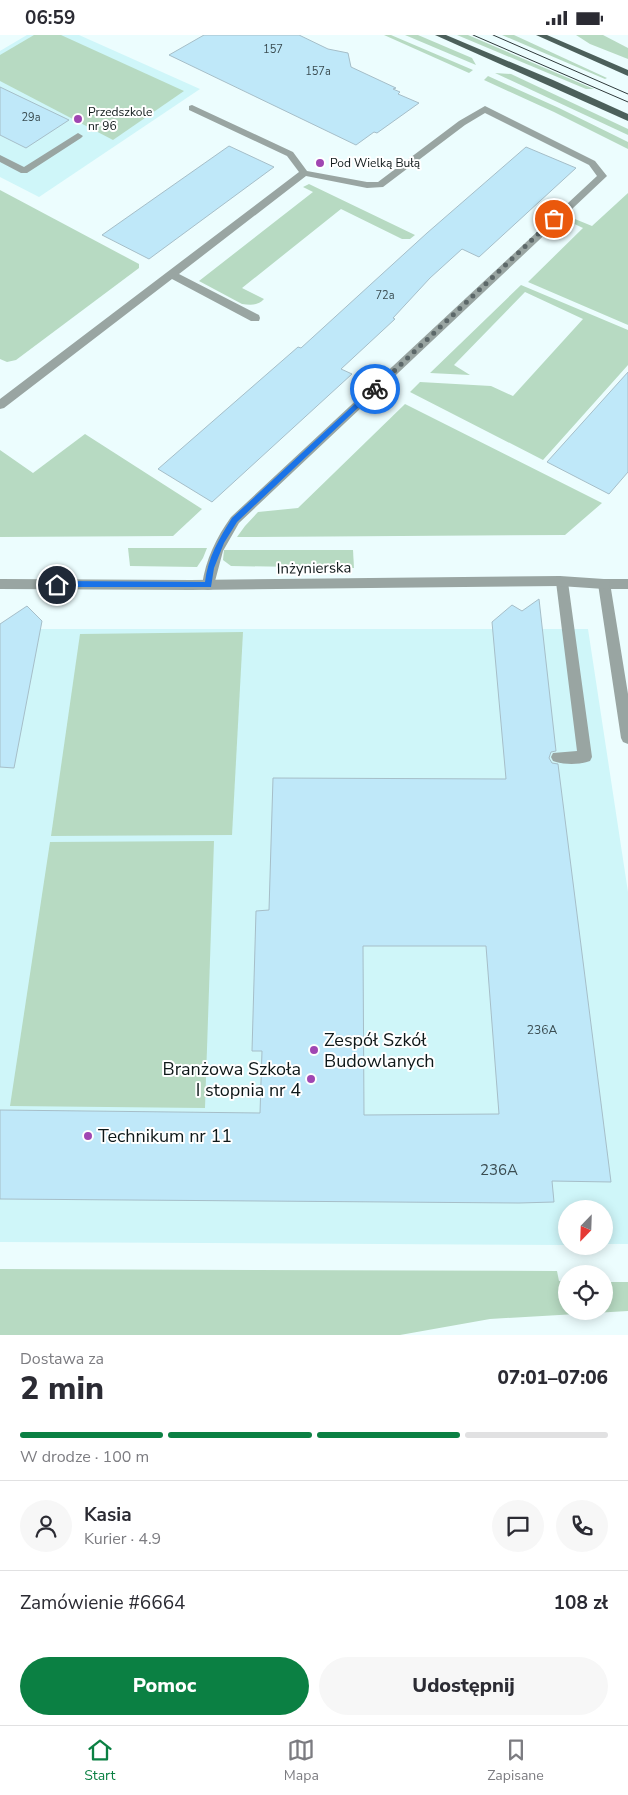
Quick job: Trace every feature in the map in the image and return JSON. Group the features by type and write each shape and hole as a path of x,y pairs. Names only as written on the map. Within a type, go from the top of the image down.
{"main road":[{"path":"439,35 550,82 628,118"},
{"path":"540,35 556,38 628,73"}],"street":[{"path":"192,108 290,154 304,173 367,185 380,185 462,123 486,109 592,163 602,176 235,520 220,542 210,568 208,585"},
{"path":"0,159 24,171 78,136"},
{"path":"0,405 304,173"},
{"path":"172,275 255,318"},
{"path":"558,757 585,757 562,581"},
{"name":"Inżynierska","path":"0,584 208,585 562,581 628,584"},
{"path":"604,584 628,735"}],"shaded area":[{"name":"Przedszkole nr 96","path":"27,35 79,35 200,89 39,197 0,177 0,51"},
{"name":"Zespół Szkół Budowlanych","path":"0,629 588,629 628,892 628,1244 613,1244 613,1200 558,1200 558,1245 0,1242"}],"green space":[{"path":"34,35 61,35 184,91 113,140 0,81 0,55"},
{"path":"384,35 391,35 473,70 469,73"},
{"path":"405,35 418,35 472,58 476,65"},
{"path":"457,35 468,35 594,89 586,89"},
{"path":"502,35 514,35 607,78 605,79"},
{"path":"576,35 603,35 628,48 628,59 590,44"},
{"path":"495,73 511,74 628,129 628,135"},
{"path":"488,76 628,142 628,149 484,80"},
{"path":"309,184 415,235 410,239 402,239 341,209 242,288 264,299 259,303 251,305 242,304 199,281 313,192 303,187"},
{"path":"0,190 139,264 139,268 16,360 7,362 0,359"},
{"path":"628,193 628,325 528,282 583,228 566,220 570,217 592,226"},
{"path":"521,285 628,330 628,365 543,460 410,392 420,382 491,386 513,396 583,319 525,292 454,365 470,375 430,373"},
{"path":"405,404 602,503 565,535 237,537 258,512 298,508"},
{"path":"85,434 202,509 173,536 0,537 0,450 33,473"},
{"path":"128,548 207,548 197,567 130,566"},
{"path":"224,550 353,550 354,568 231,566 223,560"},
{"path":"243,632 232,835 51,836 80,634"},
{"path":"214,841 205,1108 10,1106 50,842"},
{"path":"0,1269 557,1271 558,1276 558,1315 490,1319 400,1335 0,1335"},
{"path":"613,1282 628,1282 628,1311 613,1312"}],"building":[{"path":"204,35 299,35 328,49 348,53 351,67 396,88 393,89 400,92 398,94 419,103 377,133 374,132 356,145 169,55"},
{"path":"0,87 69,120 26,148 0,135"},
{"path":"229,146 274,167 149,259 102,235"},
{"path":"526,147 576,168 479,257 462,249 430,278 393,318 395,319 341,369 352,374 212,502 158,469 298,347 301,348 427,233"},
{"path":"628,372 628,472 609,494 547,462"},
{"path":"539,599 556,751 551,752 549,758 552,763 558,764 611,1182 552,1181 554,1202 519,1203 0,1199 0,1110 260,1113 262,1051 252,1051 256,911 269,910 273,778 506,779 492,622 512,605 522,611","holes":["363,946 486,946 499,1114 364,1115"]},
{"path":"27,606 42,621 14,768 0,767 0,624"}],"tram line":[{"path":"473,35 628,102"},
{"path":"493,35 628,94"}],"way so far":[{"path":"375,389 554,219"}],"place":[{"name":"Przedszkole nr 96","path":"78,119"},
{"name":"Pod Wielką Bułą","path":"320,163"},
{"name":"Zespół Szkół Budowlanych","path":"314,1050"},
{"name":"Branżowa Szkoła I stopnia nr 4","path":"311,1079"},
{"name":"Technikum nr 11","path":"88,1136"}],"route":[{"path":"57,585 208,585 210,568 220,542 235,520 375,389"}]}
